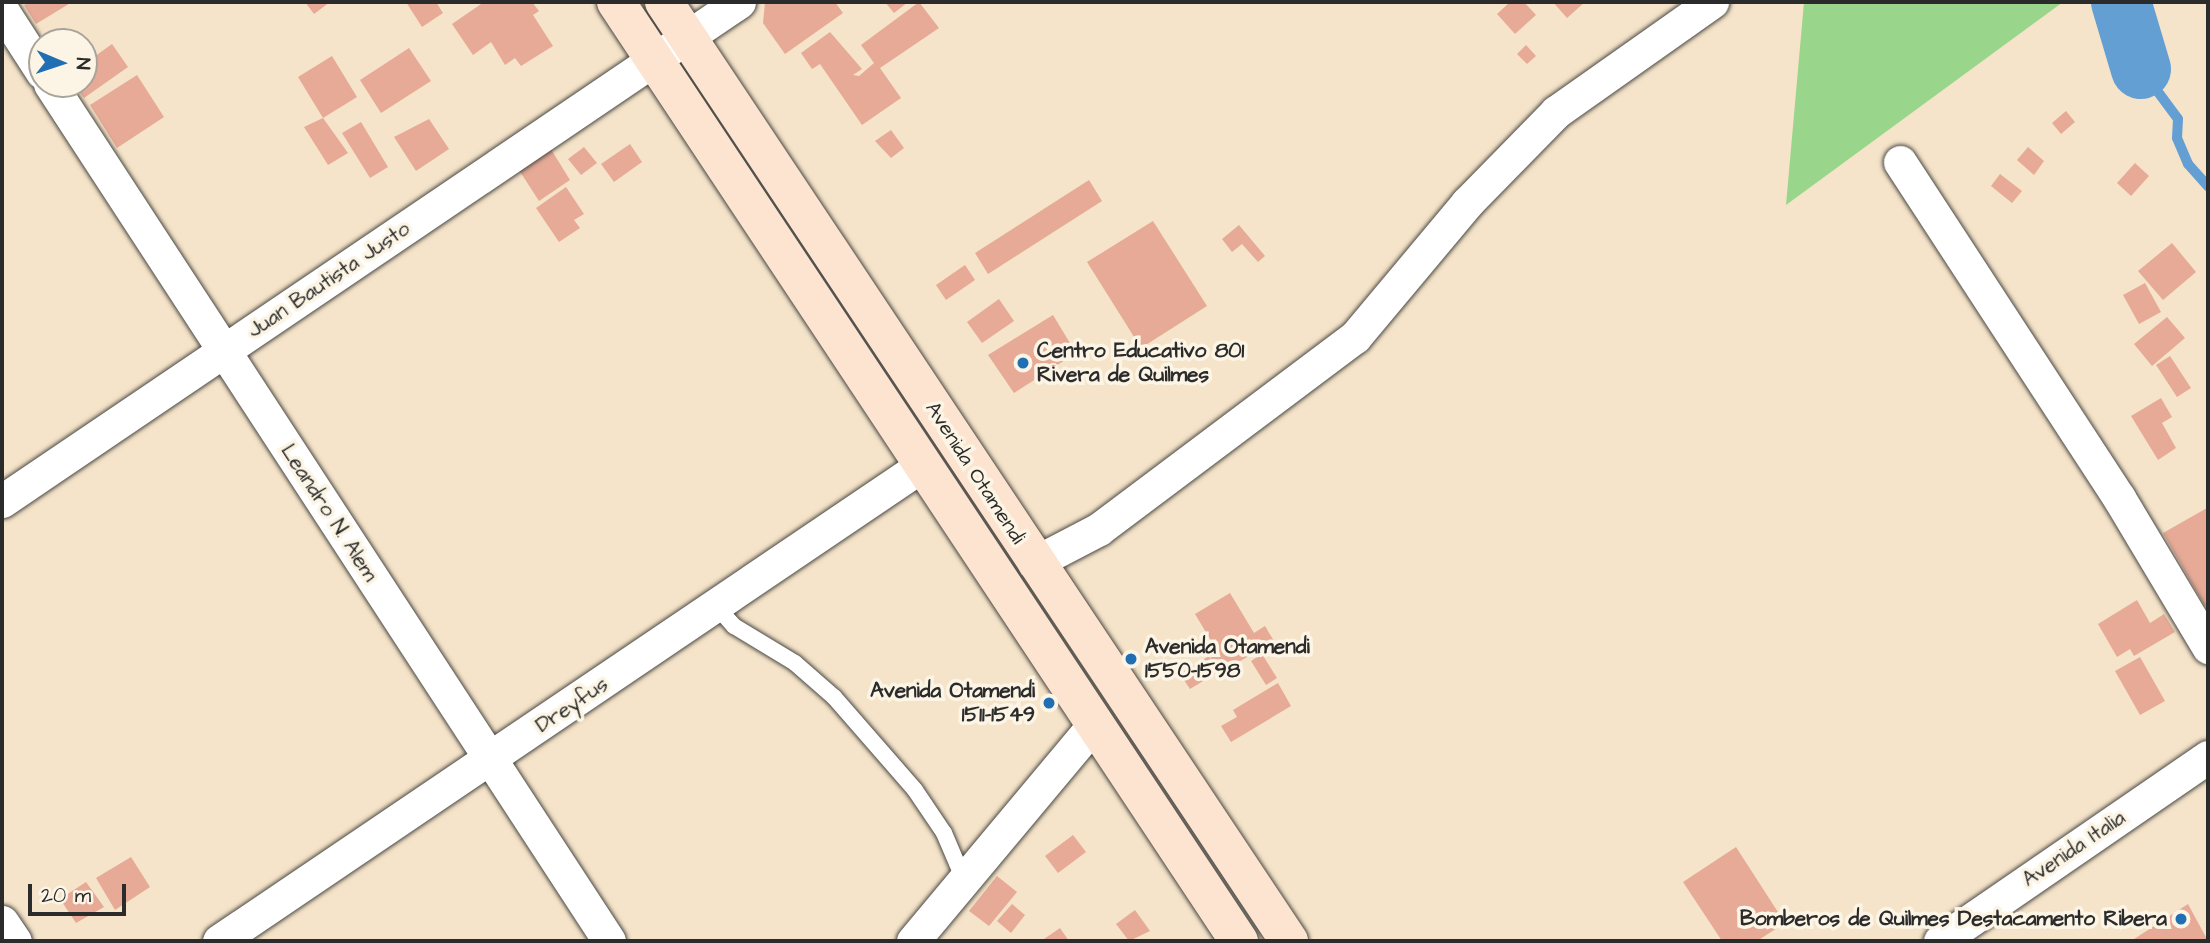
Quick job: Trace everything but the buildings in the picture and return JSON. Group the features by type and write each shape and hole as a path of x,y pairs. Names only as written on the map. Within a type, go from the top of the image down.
{"main road":[{"name":"Avenida Otamendi","path":"616,2 655,57 921,466 1239,941"},
{"name":"Avenida Otamendi","path":"664,2 1034,563 1289,941"},
{"path":"1103,735 1143,723"}],"street":[{"name":"Juan Bautista Justo","path":"2,501 739,2"},
{"path":"1034,563 1099,529 1355,337 1467,203 1556,112 1712,2"},
{"path":"2,10 28,50"},
{"name":"Leandro N. Alem","path":"59,98 609,941"},
{"path":"1900,162 2119,498 2208,647"},
{"name":"Dreyfus","path":"219,941 490,761 921,466"},
{"path":"1071,688 1103,665"},
{"path":"913,941 964,880 1103,735"},
{"name":"Avenida Italia","path":"1940,941 2208,757"},
{"path":"2,922 15,941"}],"lane":[{"path":"716,606 734,626 794,663 834,697 915,790 944,833 964,880"}],"green space":[{"path":"1804,2 2063,2 1786,205"}],"waterway":[{"path":"2121,2 2141,69"},
{"path":"2141,69 2178,119 2177,138 2188,164 2208,186"}],"place":[{"name":"Centro Educativo 801 Rivera de Quilmes","path":"1023,363"},
{"name":"Avenida Otamendi 1550-1598","path":"1131,659"},
{"name":"Avenida Otamendi 1511-1549","path":"1049,703"},
{"name":"Bomberos de Quilmes Destacamento Ribera","path":"2181,919"}]}
